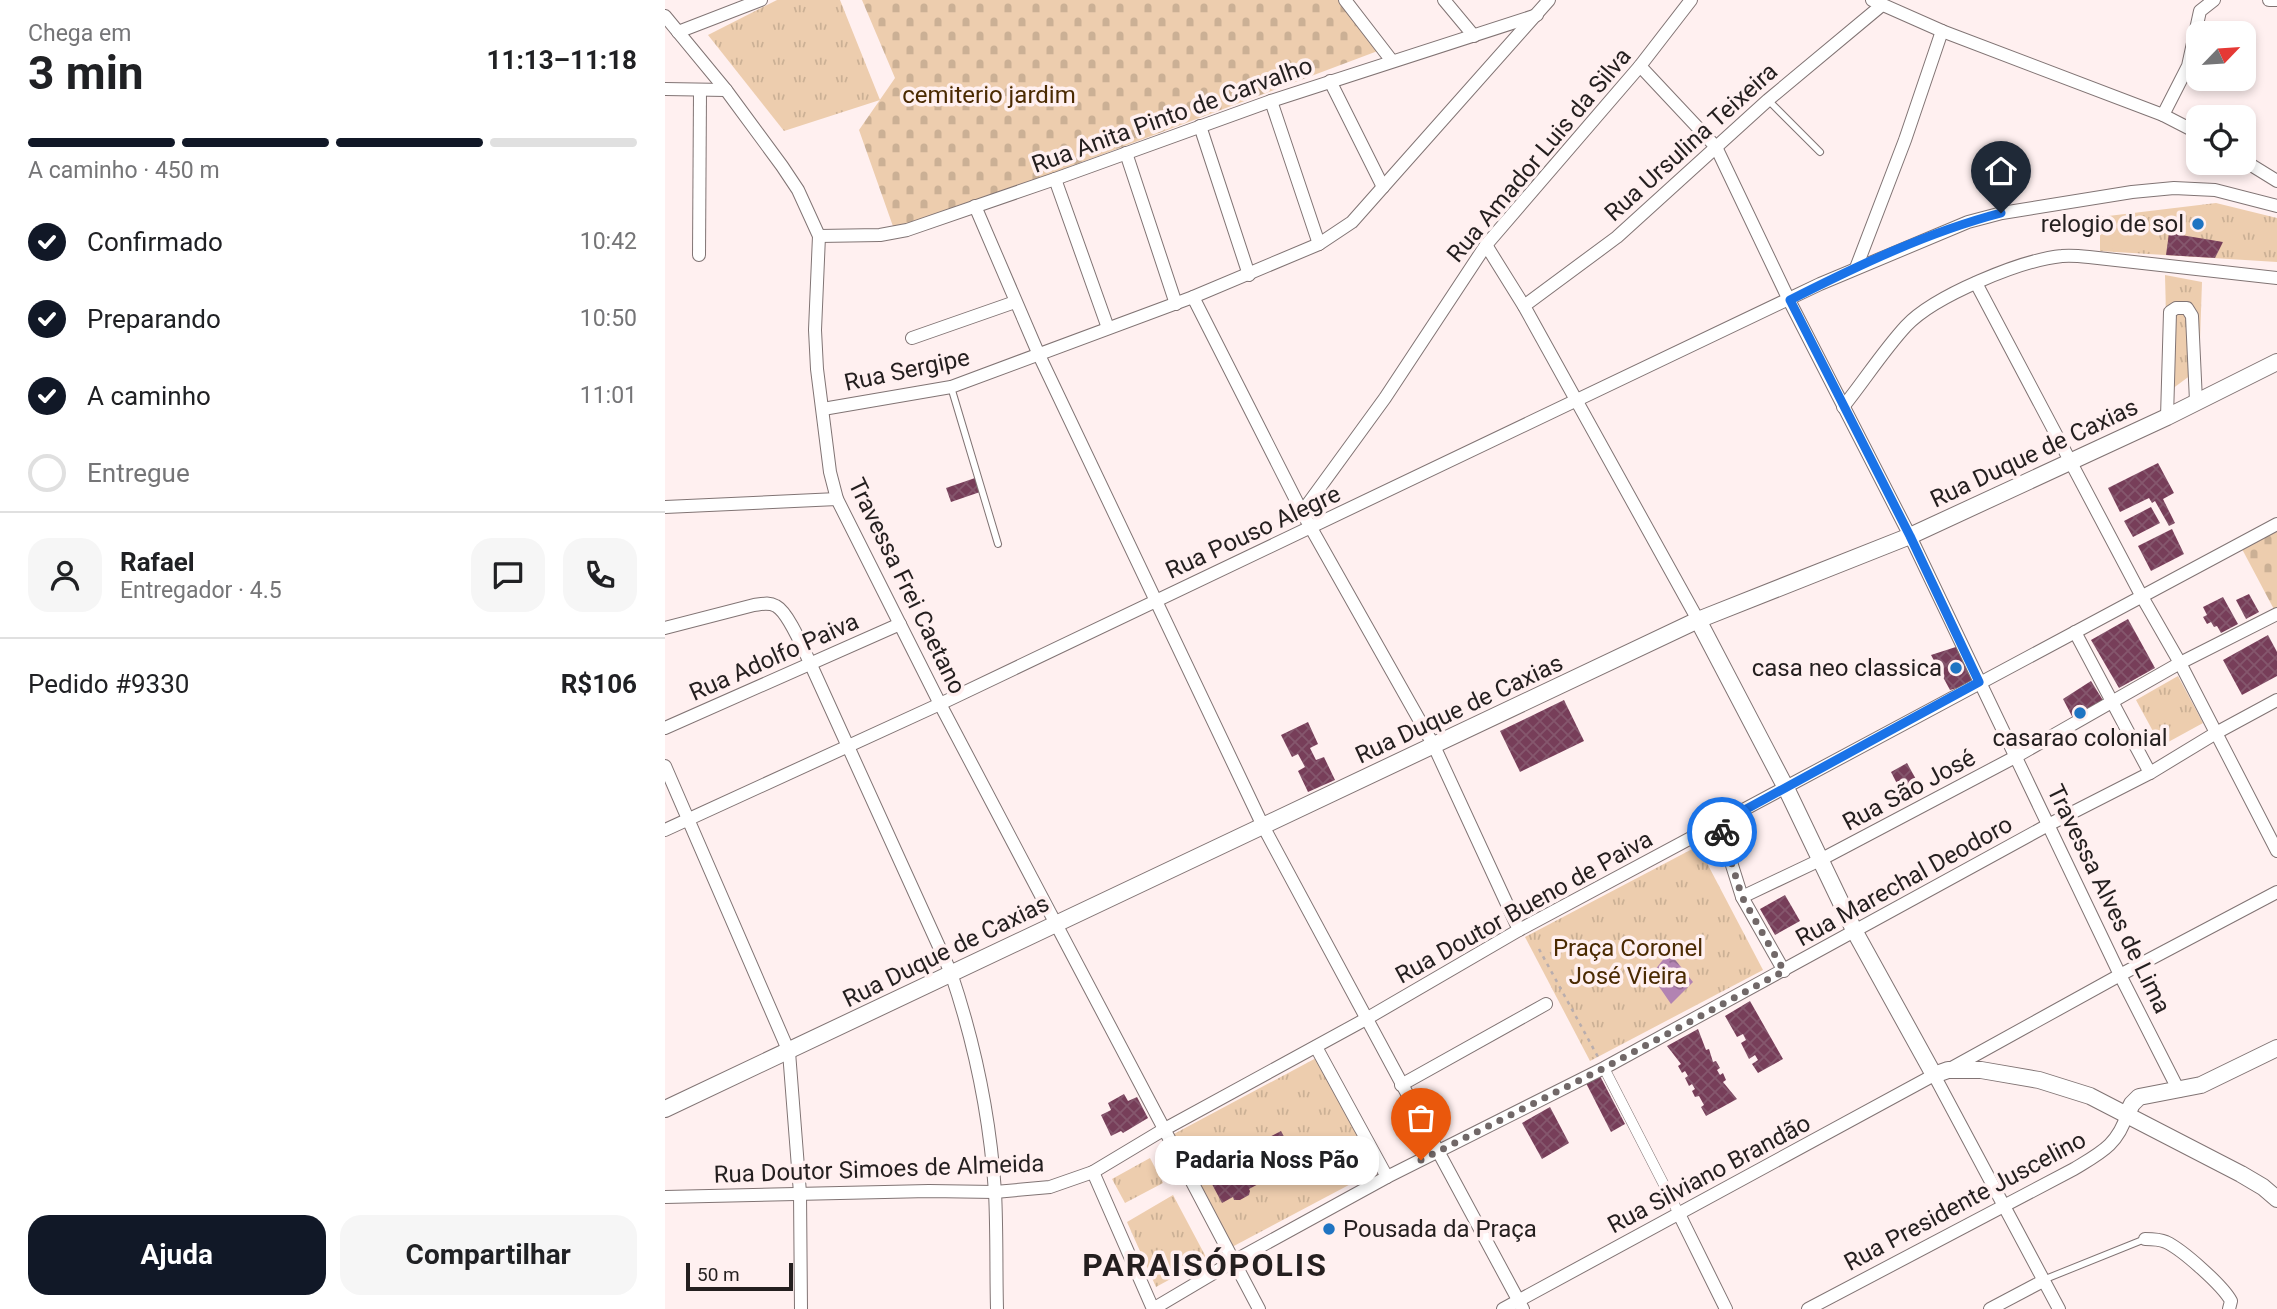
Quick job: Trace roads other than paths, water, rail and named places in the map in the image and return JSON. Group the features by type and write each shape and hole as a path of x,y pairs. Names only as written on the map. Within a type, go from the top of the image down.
{"street":[{"path":"678,32 761,0"},
{"path":"1345,0 1392,61"},
{"path":"1444,0 1474,36"},
{"name":"Rua Amador Luis da Silva","path":"1302,512 1385,398 1486,245 1640,66 1691,0"},
{"path":"2163,115 2187,66 2200,11 2214,0"},
{"path":"2269,0 2277,0"},
{"path":"1877,3 1942,31 2163,115 2186,127"},
{"name":"Rua Ursulina Teixeira","path":"1524,306 1617,237 1877,3"},
{"name":"Rua Anita Pinto de Carvalho","path":"819,236 880,235 895,232 1055,179 1330,81 1474,36 1541,6"},
{"name":"Rua Sergipe","path":"823,409 951,387 1176,304 1319,244 1352,222 1367,208 1541,6"},
{"name":"Travessa Frei Caetano","path":"665,16 726,90 798,190 819,236 815,330 817,369 830,472 837,499 940,704 1234,1261"},
{"path":"1856,268 1905,140 1942,31"},
{"name":"Travessa Alves de Lima","path":"1640,66 1717,147 1843,407 1910,536 2120,975 2179,1091"},
{"path":"1330,81 1383,187"},
{"path":"665,89 726,90"},
{"path":"699,255 700,91"},
{"path":"1271,101 1319,244"},
{"path":"1200,126 1249,275"},
{"path":"1126,153 1176,304"},
{"path":"2256,168 2277,181"},
{"path":"1055,179 1108,328"},
{"name":"Rua Pouso Alegre","path":"665,830 940,704 1856,268 1968,222 2001,213 2174,188 2215,190 2277,206"},
{"path":"975,206 1014,302 1263,826 1521,1305"},
{"path":"1486,245 1524,306 1698,620 1786,788 1855,932 1941,1072 2003,1206 2059,1309"},
{"path":"1843,407 1907,325 1932,306 1976,283 2041,259 2064,255 2277,278"},
{"path":"1976,283 2141,595 2180,663 2277,851"},
{"path":"1193,297 1302,512 1434,746 1520,930"},
{"path":"912,338 1014,302"},
{"path":"2167,417 2171,313 2176,308 2187,308 2192,316 2196,401"},
{"name":"Rua Duque de Caxias","path":"665,1109 1698,620 1910,536 2167,417 2277,362"},
{"path":"665,507 837,499"},
{"name":"Rua Doutor Bueno de Paiva","path":"1163,1130 1366,1019 1520,930 2277,524"},
{"path":"665,628 769,603 780,608 785,615 811,665 951,973 977,1062 995,1192 997,1309"},
{"name":"Rua São José","path":"1742,897 1820,860 2017,757 2180,663 2277,614"},
{"name":"Rua Adolfo Paiva","path":"665,727 900,624"},
{"path":"2075,632 2150,773"},
{"name":"Rua Marechal Deodoro","path":"1153,1309 1387,1177 1604,1068 2048,825 2150,773 2215,733 2277,700"},
{"path":"665,766 789,1052 800,1193 801,1309"},
{"path":"1719,824 1742,897 1784,971"},
{"name":"Rua Silviano Brandão","path":"1503,1309 1521,1305 1679,1214 2277,892"},
{"path":"1401,1086 1546,1004"},
{"path":"1316,1047 1387,1177"},
{"path":"2127,1114 2131,1104 2139,1097 2201,1085 2277,1048"},
{"path":"1604,1068 1726,1309"},
{"path":"1941,1072 1981,1070 2039,1080 2091,1096 2270,1189 2277,1199"},
{"name":"Rua Presidente Juscelino","path":"1808,1309 2101,1153 2113,1143 2123,1128 2127,1114"},
{"name":"Rua Doutor Simoes de Almeida","path":"665,1197 995,1192 1050,1187 1093,1172 1163,1130"},
{"path":"1093,1172 1153,1309"},
{"path":"2145,1238 2168,1243 2217,1282 2231,1301 2229,1309"},
{"path":"1234,1261 1259,1309"},
{"path":"1990,1309 2043,1280"}],"lane":[{"path":"1768,100 1820,152"},
{"path":"951,387 998,544"},
{"path":"2043,1280 2145,1238"}],"water":[{"path":"1669,952 1693,982 1671,1004 1651,975"}],"place":[{"name":"relogio de sol","path":"2198,224"},
{"name":"casa neo classica","path":"1956,668"},
{"name":"casarao colonial","path":"2080,713"},
{"name":"Padaria Noss Pão","path":"1421,1160"},
{"name":"Pousada da Praça","path":"1329,1229"}],"district":[{"name":"PARAISÓPOLIS","path":"1205,1265"}],"park label":[{"name":"cemiterio jardim","path":"989,95"},
{"name":"Praça Coronel José Vieira","path":"1628,962"}]}
